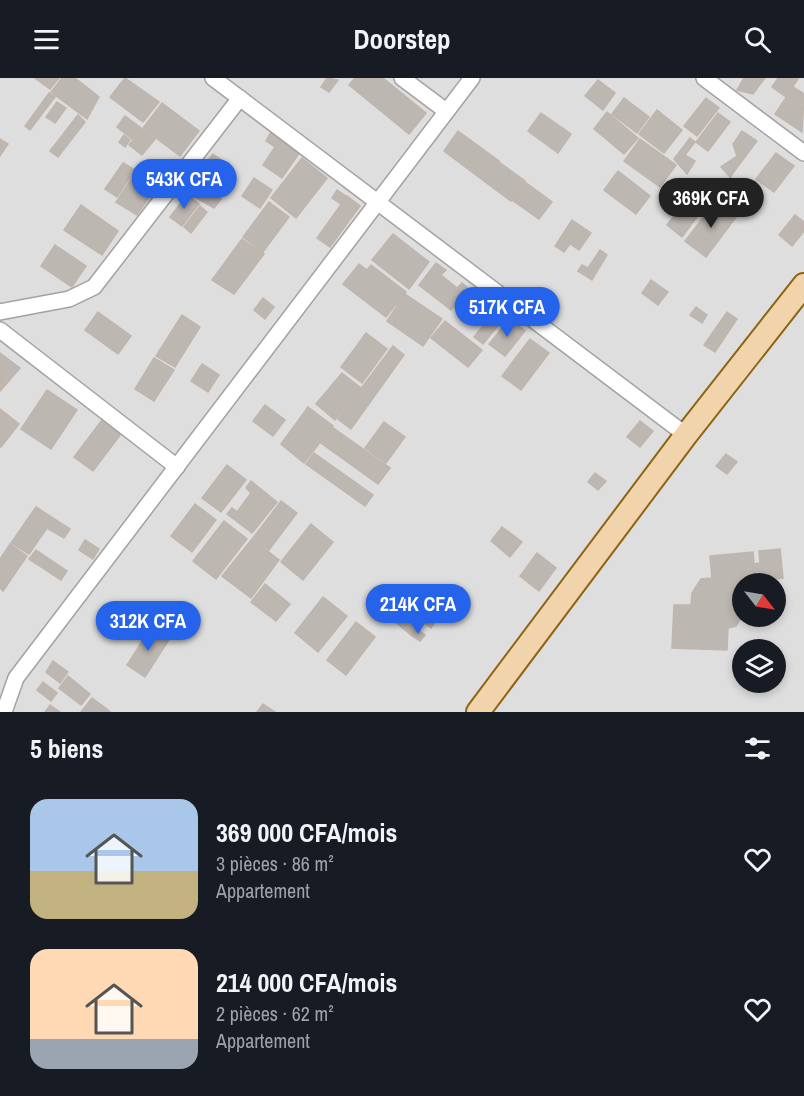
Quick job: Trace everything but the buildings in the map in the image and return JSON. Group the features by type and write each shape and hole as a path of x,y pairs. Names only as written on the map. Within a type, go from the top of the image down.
{"main road":[{"path":"478,712 686,435 804,285"}],"street":[{"path":"213,78 686,435"},
{"path":"402,78 446,111"},
{"path":"4,712 16,678 472,78"},
{"path":"704,78 804,153"},
{"path":"0,312 69,298 94,287 240,98"},
{"path":"0,330 177,467"}],"shaded area":[{"path":"0,78 804,78 804,712 0,712"}]}
